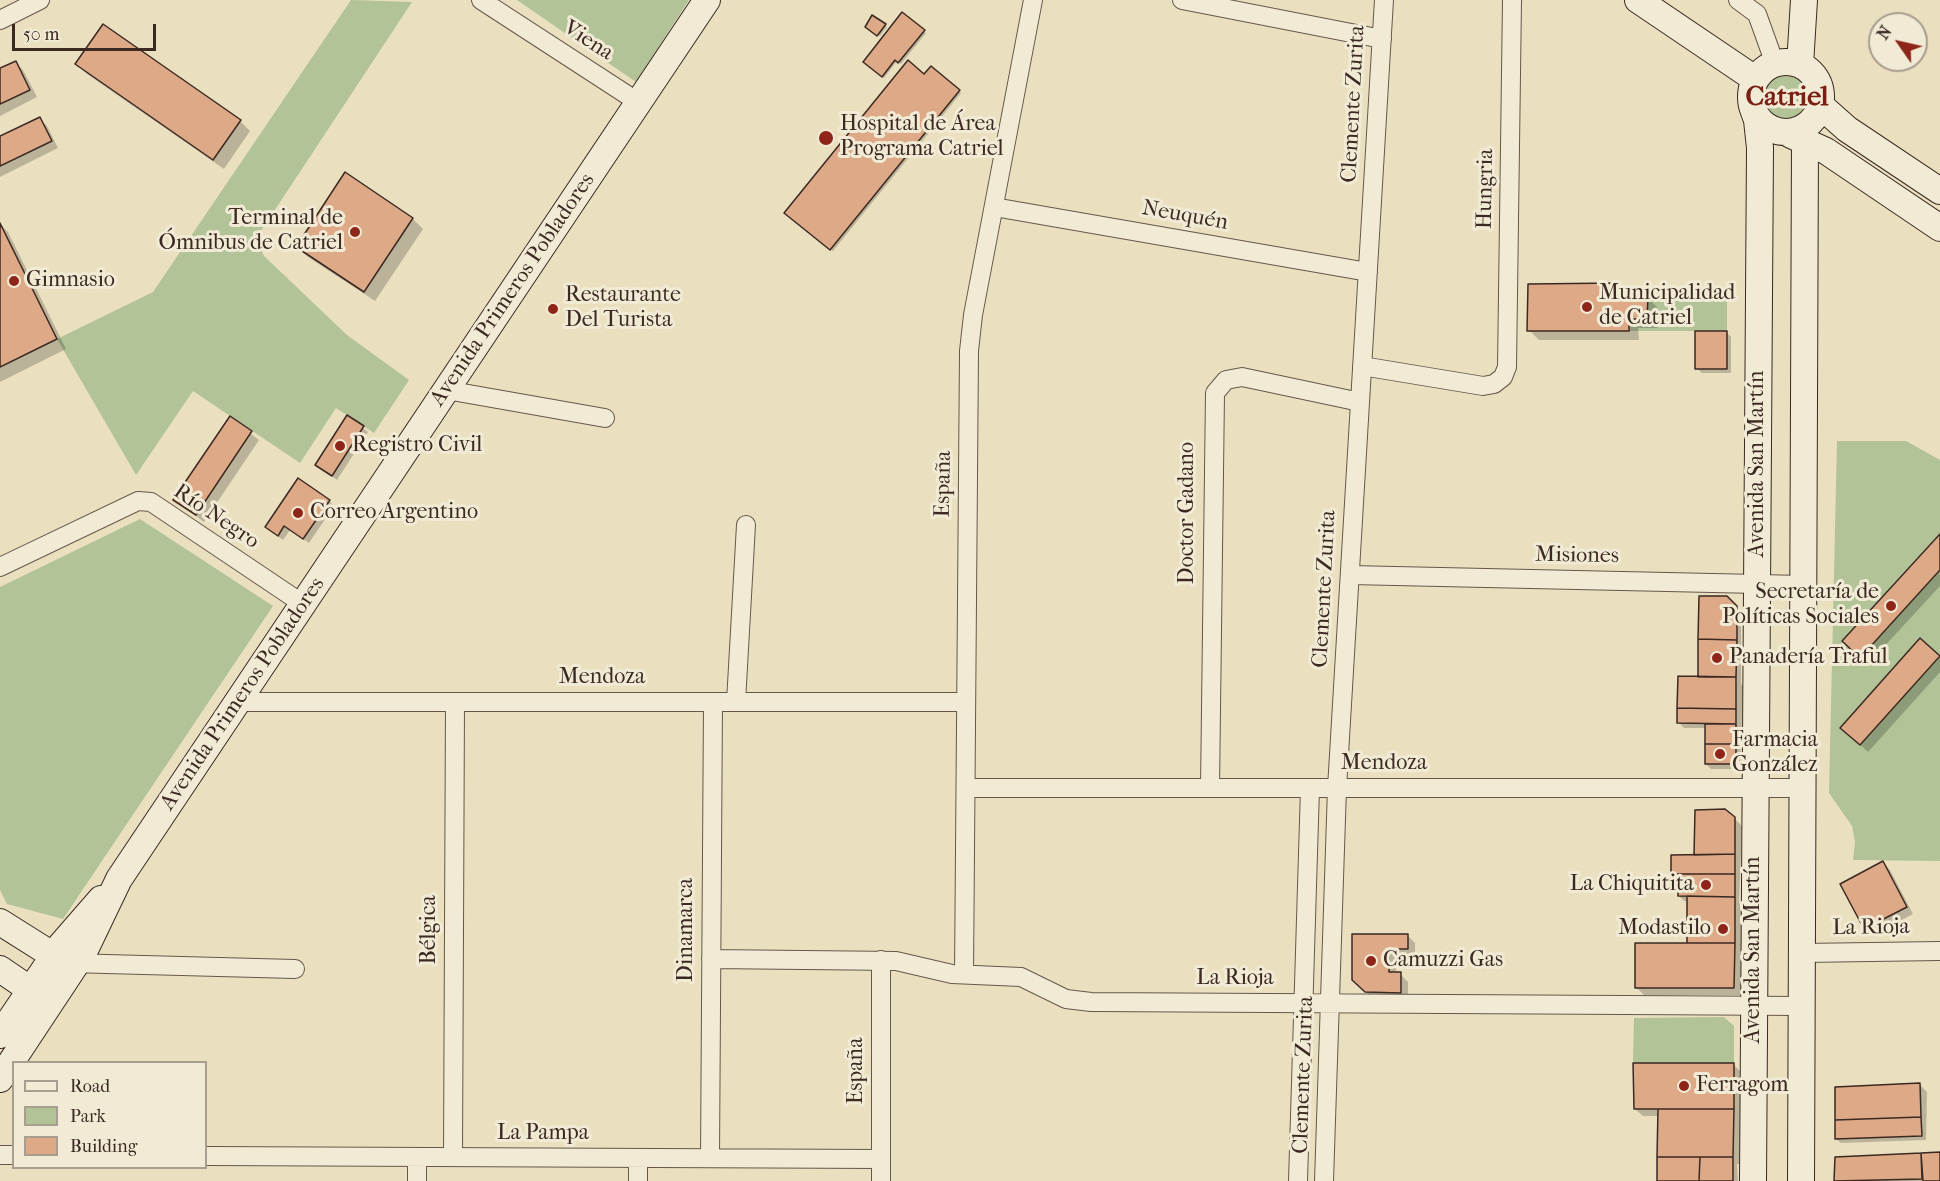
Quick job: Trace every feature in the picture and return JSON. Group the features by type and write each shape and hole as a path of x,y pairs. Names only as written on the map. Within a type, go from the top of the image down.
{"main road":[{"name":"Avenida Primeros Pobladores","path":"0,1035 40,997 65,967 119,879 707,0"},
{"path":"1638,0 1777,69 1815,78 1821,94 1820,105 1816,115 1796,133"},
{"name":"Avenida San Martín","path":"1753,1181 1760,148 1757,120 1750,99 1777,69 1804,0"},
{"path":"1820,105 1847,129 1940,191"},
{"path":"1753,109 1768,127 1796,133 1940,228"},
{"name":"Avenida San Martín","path":"1796,133 1803,585 1801,1181"},
{"path":"0,922 65,967"},
{"path":"0,969 40,997"},
{"name":"Avenida Primeros Pobladores","path":"0,1079 40,997"}],"street":[{"path":"0,20 40,0"},
{"name":"Viena","path":"481,0 638,102"},
{"name":"España","path":"964,974 969,351 973,315 1033,0"},
{"path":"1182,0 1382,39"},
{"name":"Clemente Zurita","path":"1324,1181 1337,788 1384,0"},
{"name":"Hungria","path":"1362,366 1483,386 1494,384 1503,377 1509,357 1512,0"},
{"path":"1738,0 1757,14 1777,69"},
{"name":"Neuquén","path":"994,207 1368,272"},
{"name":"Doctor Gadano","path":"1210,788 1215,393 1226,380 1242,377 1360,402"},
{"path":"446,390 605,418"},
{"name":"Río Negro","path":"0,567 138,501 151,502 303,604"},
{"path":"736,702 746,525"},
{"name":"Misiones","path":"1350,575 1803,585"},
{"name":"Mendoza","path":"237,702 966,702"},
{"name":"Bélgica","path":"453,1158 455,702"},
{"name":"Dinamarca","path":"710,1158 713,702"},
{"name":"Mendoza","path":"966,788 1801,788"},
{"name":"Clemente Zurita","path":"1298,1181 1310,788"},
{"name":"La Rioja","path":"1802,953 1940,951"},
{"name":"La Rioja","path":"711,959 881,960 910,963 940,972 1021,977 1066,999 1078,1001 1802,1006"},
{"name":"España","path":"881,960 881,1181"},
{"path":"65,967 295,969"},
{"name":"La Pampa","path":"207,1156 881,1159"},
{"path":"417,1157 417,1181"},
{"path":"638,1158 638,1181"}],"green space":[{"path":"351,0 412,2 259,234 257,241 264,256 347,335 409,380 374,433 336,408 300,463 193,391 136,475 57,339 153,292"},
{"path":"517,0 689,0 636,82"},
{"path":"1781,74 1791,74 1806,84 1810,98 1806,112 1800,118 1791,122 1781,122 1766,112 1762,103 1762,93 1772,78"},
{"path":"1648,296 1727,296 1727,331 1629,331 1629,319 1647,319"},
{"path":"1837,441 1906,441 1940,460 1940,861 1853,860 1855,842 1852,826 1829,793"},
{"path":"140,519 273,606 63,919 7,904 0,890 0,587"},
{"path":"1724,1017 1734,1026 1734,1063 1633,1063 1634,1018"}],"building":[{"path":"902,12 925,30 898,63 895,60 882,77 863,62"},
{"path":"872,15 886,24 877,36 865,27"},
{"path":"103,24 241,120 213,160 75,64"},
{"path":"908,60 924,74 931,66 960,90 830,250 784,213"},
{"path":"16,61 30,90 0,104 0,68"},
{"path":"40,117 52,141 0,166 0,136"},
{"name":"Terminal de Ómnibus de Catriel","path":"345,172 413,218 364,292 296,247"},
{"name":"Gimnasio","path":"0,223 57,339 0,367"},
{"name":"Municipalidad de Catriel","path":"1617,283 1617,296 1648,296 1647,319 1629,319 1629,331 1527,331 1528,284"},
{"path":"1695,331 1727,331 1727,369 1695,369"},
{"name":"Registro Civil","path":"347,415 364,426 332,476 315,465"},
{"path":"230,416 252,431 196,515 173,500"},
{"name":"Correo Argentino","path":"298,478 330,500 303,539 284,526 278,536 265,527"},
{"name":"Secretaría de Políticas Sociales","path":"1940,534 1940,570 1860,658 1842,641"},
{"path":"1699,596 1727,596 1737,606 1737,640 1698,639"},
{"path":"1920,638 1940,656 1860,745 1840,728"},
{"name":"Panadería Traful","path":"1698,639 1737,640 1736,677 1698,677"},
{"path":"1678,676 1736,677 1736,709 1677,708"},
{"path":"1677,708 1736,709 1736,724 1677,723"},
{"path":"1705,724 1736,724 1736,744 1705,744"},
{"name":"Farmacia González","path":"1705,744 1736,744 1736,764 1705,764"},
{"path":"1725,809 1735,817 1735,854 1694,855 1695,810"},
{"path":"1735,854 1735,874 1671,874 1671,855"},
{"path":"1883,861 1907,907 1864,929 1840,884"},
{"name":"La Chiquitita","path":"1678,874 1735,874 1735,897 1678,896"},
{"path":"1687,896 1735,897 1735,943 1687,943"},
{"name":"Camuzzi Gas","path":"1352,934 1408,934 1408,949 1389,949 1389,972 1401,972 1401,993 1365,992 1352,980"},
{"path":"1635,943 1735,943 1734,988 1635,988"},
{"name":"Ferragom","path":"1633,1063 1734,1063 1734,1109 1634,1109"},
{"path":"1920,1083 1921,1117 1835,1120 1835,1087"},
{"path":"1658,1109 1734,1109 1733,1157 1657,1157"},
{"path":"1921,1117 1922,1136 1835,1139 1835,1120"},
{"path":"1940,1152 1940,1181 1923,1181 1921,1153"},
{"path":"1921,1153 1922,1179 1834,1181 1835,1157"},
{"path":"1657,1157 1700,1157 1699,1181 1657,1181"},
{"path":"1700,1157 1733,1157 1733,1181 1699,1181"}],"place":[{"name":"Hospital de Área Programa Catriel","path":"826,138"},
{"name":"Terminal de Ómnibus de Catriel","path":"355,232"},
{"name":"Gimnasio","path":"14,281"},
{"name":"Municipalidad de Catriel","path":"1587,307"},
{"name":"Restaurante Del Turista","path":"553,309"},
{"name":"Registro Civil","path":"340,446"},
{"name":"Correo Argentino","path":"298,513"},
{"name":"Secretaría de Políticas Sociales","path":"1891,606"},
{"name":"Panadería Traful","path":"1717,658"},
{"name":"Farmacia González","path":"1720,754"},
{"name":"La Chiquitita","path":"1706,885"},
{"name":"Modastilo","path":"1723,929"},
{"name":"Camuzzi Gas","path":"1371,961"},
{"name":"Ferragom","path":"1684,1086"}],"district":[{"name":"Catriel","path":"1787,98"}]}
